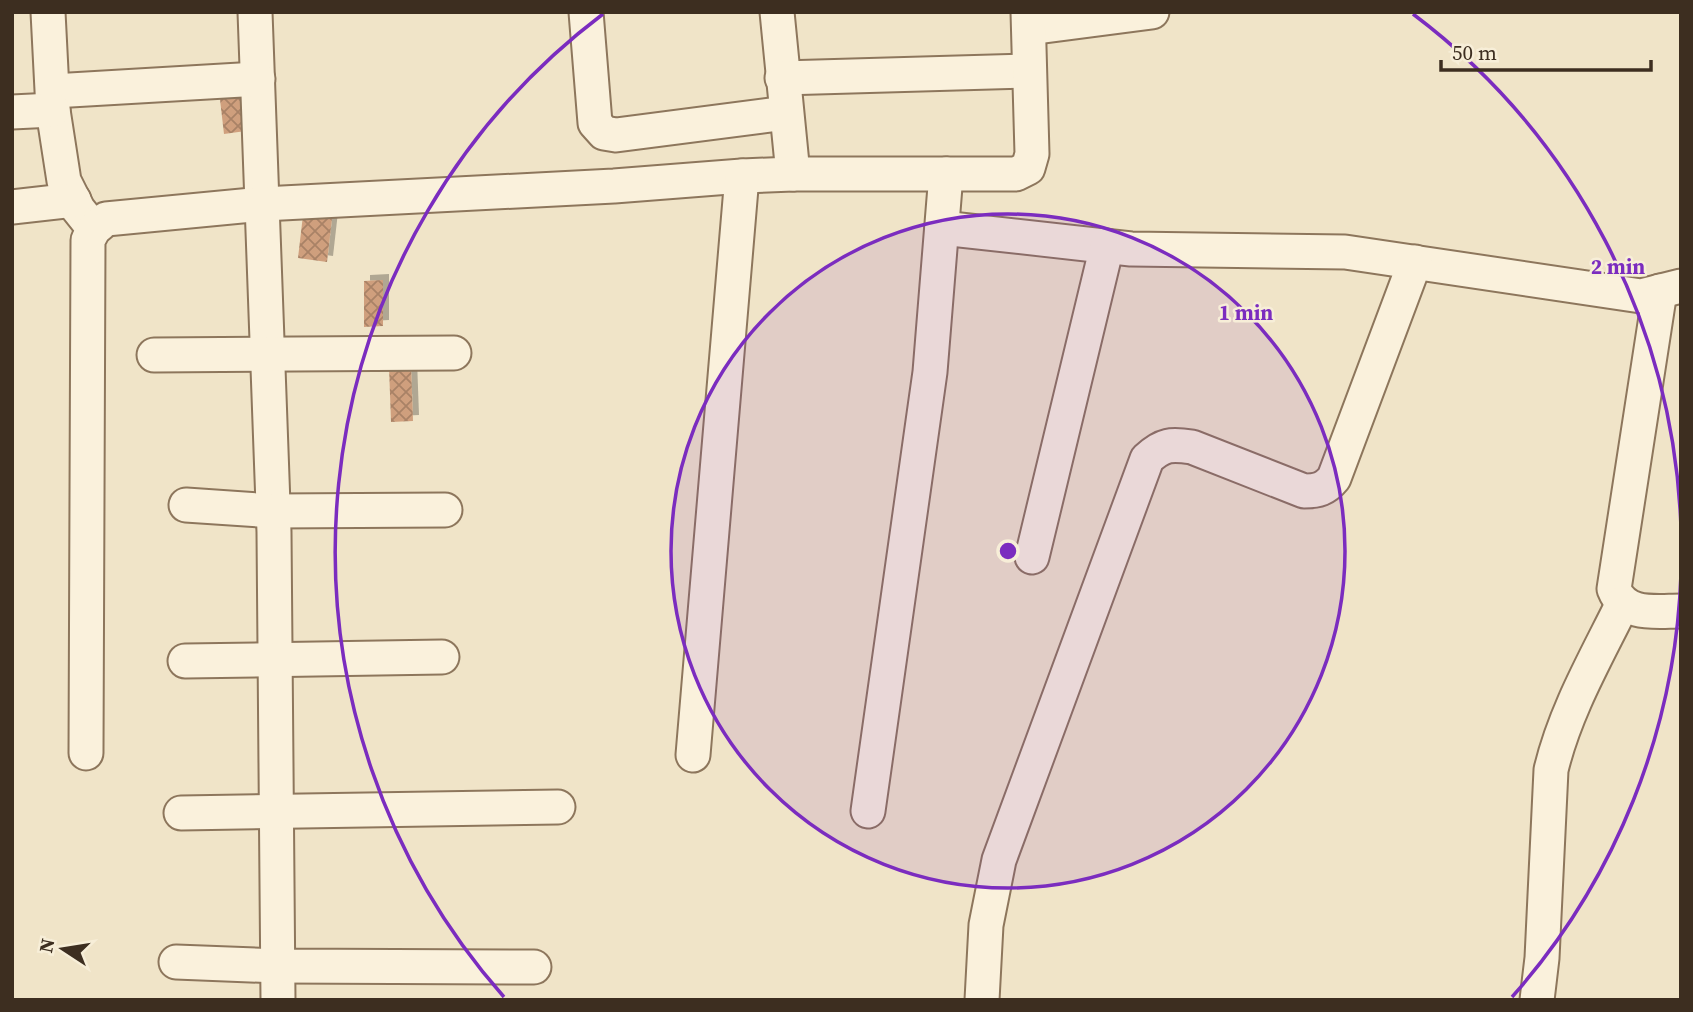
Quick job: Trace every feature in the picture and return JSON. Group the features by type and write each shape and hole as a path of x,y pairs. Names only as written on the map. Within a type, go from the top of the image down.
{"street":[{"path":"48,12 53,100 64,181 94,229"},
{"path":"255,12 273,510 278,1000"},
{"path":"586,12 595,123 604,133 616,135 786,113"},
{"path":"776,12 793,174"},
{"path":"86,753 88,240 94,229 106,219 263,204 614,186 742,176 1016,174 1028,168 1032,154 1028,20 1152,12"},
{"path":"782,78 1028,71"},
{"path":"12,112 53,100 258,79"},
{"path":"868,811 930,372 946,174"},
{"path":"693,755 742,176"},
{"path":"12,207 74,200"},
{"path":"942,228 1130,249 1345,252 1641,296 1670,289 1614,589 1623,603 1637,610 1681,611"},
{"path":"1032,558 1107,246"},
{"path":"982,1000 986,925 999,860 1147,459 1159,447 1176,444 1192,447 1304,492 1319,491 1327,486 1334,478 1415,262"},
{"path":"154,355 454,353"},
{"path":"186,505 273,510 444,510"},
{"path":"1537,1000 1542,958 1551,770 1558,740 1623,603"},
{"path":"185,661 442,657"},
{"path":"181,813 558,807"},
{"path":"176,962 278,966 534,967"}],"building":[{"path":"248,88 253,130 224,134 219,91"},
{"path":"303,215 332,218 327,262 298,258"},
{"path":"383,280 383,326 364,327 364,281"},
{"path":"411,366 413,421 391,422 389,367"}]}
